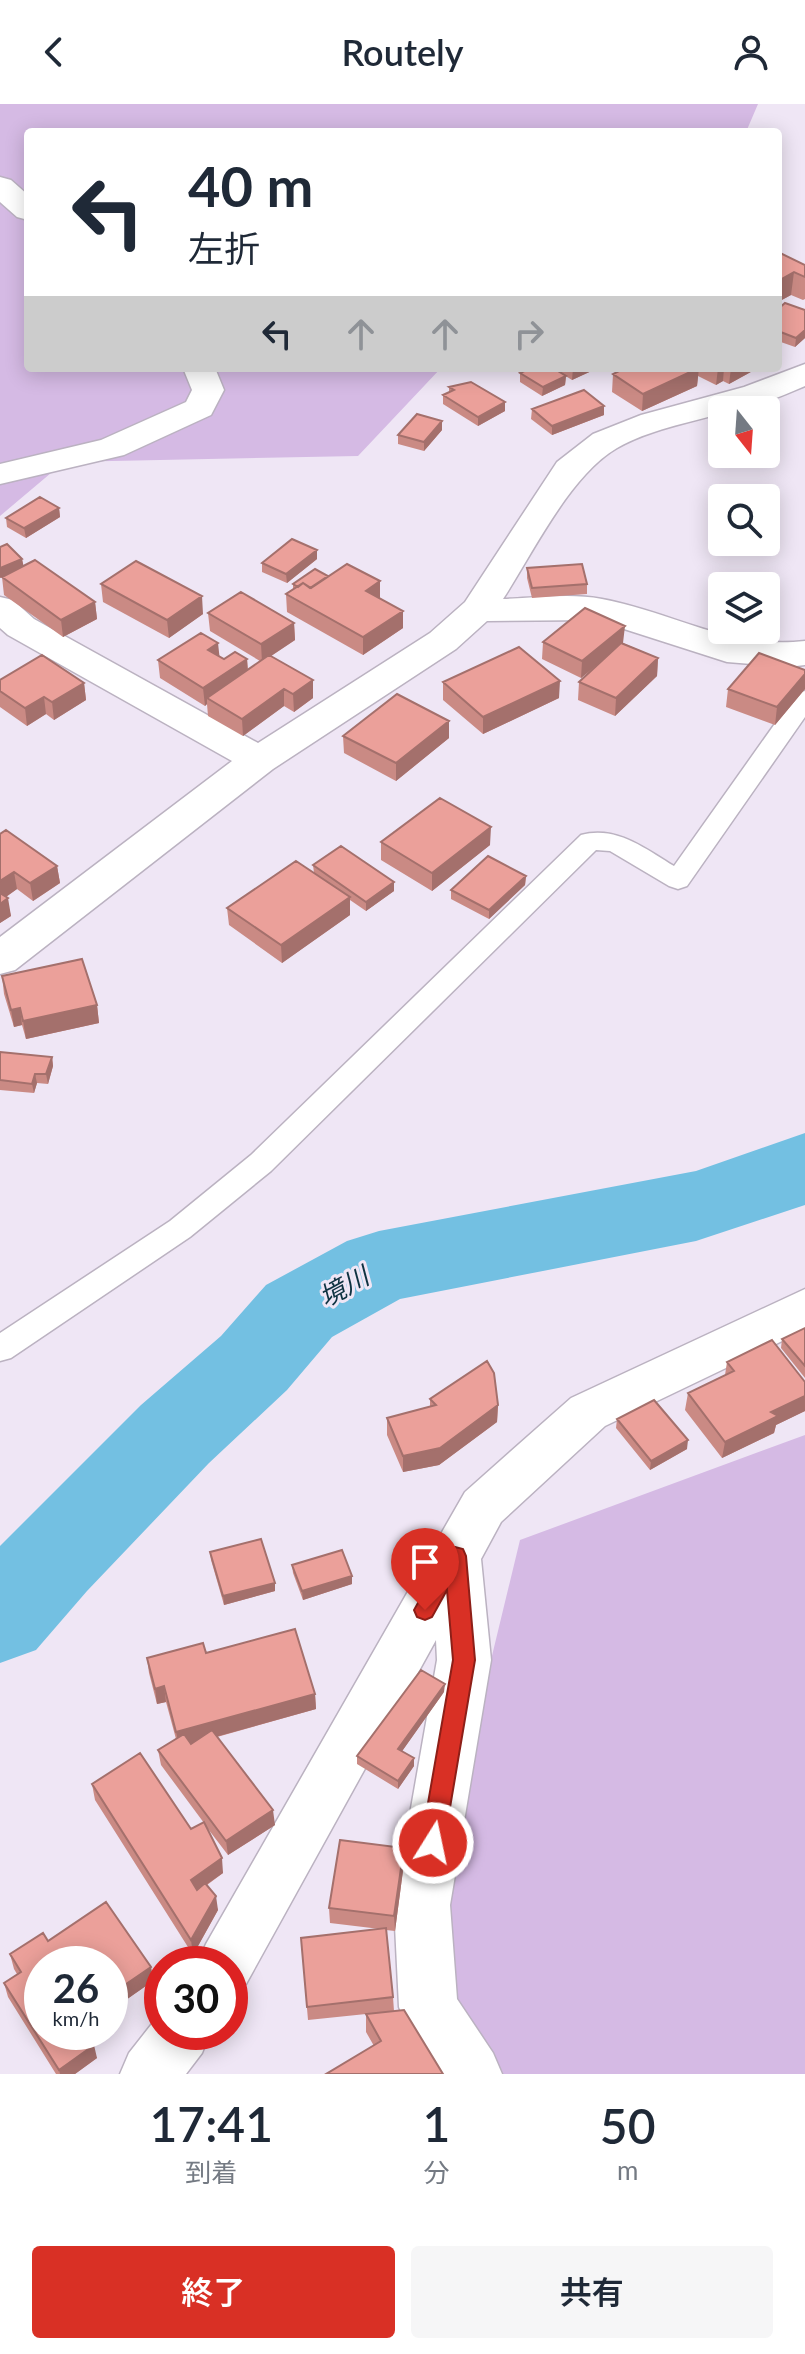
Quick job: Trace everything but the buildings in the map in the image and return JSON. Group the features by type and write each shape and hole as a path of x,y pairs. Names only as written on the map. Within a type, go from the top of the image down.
{"street":[{"path":"0,186 24,207"},
{"path":"0,474 112,448 199,408 208,390 201,372"},
{"path":"0,959 259,760 443,641 478,610 569,469 605,441 653,422 756,394 805,374"},
{"path":"0,608 21,627 259,760"},
{"path":"478,610 599,609 727,650 788,655 805,653"},
{"path":"236,1946 483,1507 588,1412 805,1308"},
{"path":"455,1556 464,1660 422,1905 428,2007 472,2074"},
{"path":"150,2074 168,2050"}],"lane":[{"path":"0,1349 180,1229 261,1163 590,841 616,843 678,880 805,699"}],"shaded area":[{"path":"0,104 758,104 748,128 24,128 24,372 437,372 358,456 64,462 0,516"},
{"path":"805,1435 805,2074 492,2074 425,1933 520,1540"}],"waterway":[{"name":"境川","path":"0,1618 51,1560 175,1434 254,1363 299,1311 379,1267 696,1206 777,1180 805,1167"}],"route":[{"path":"425,1610 455,1556 464,1660 433,1843"}]}
